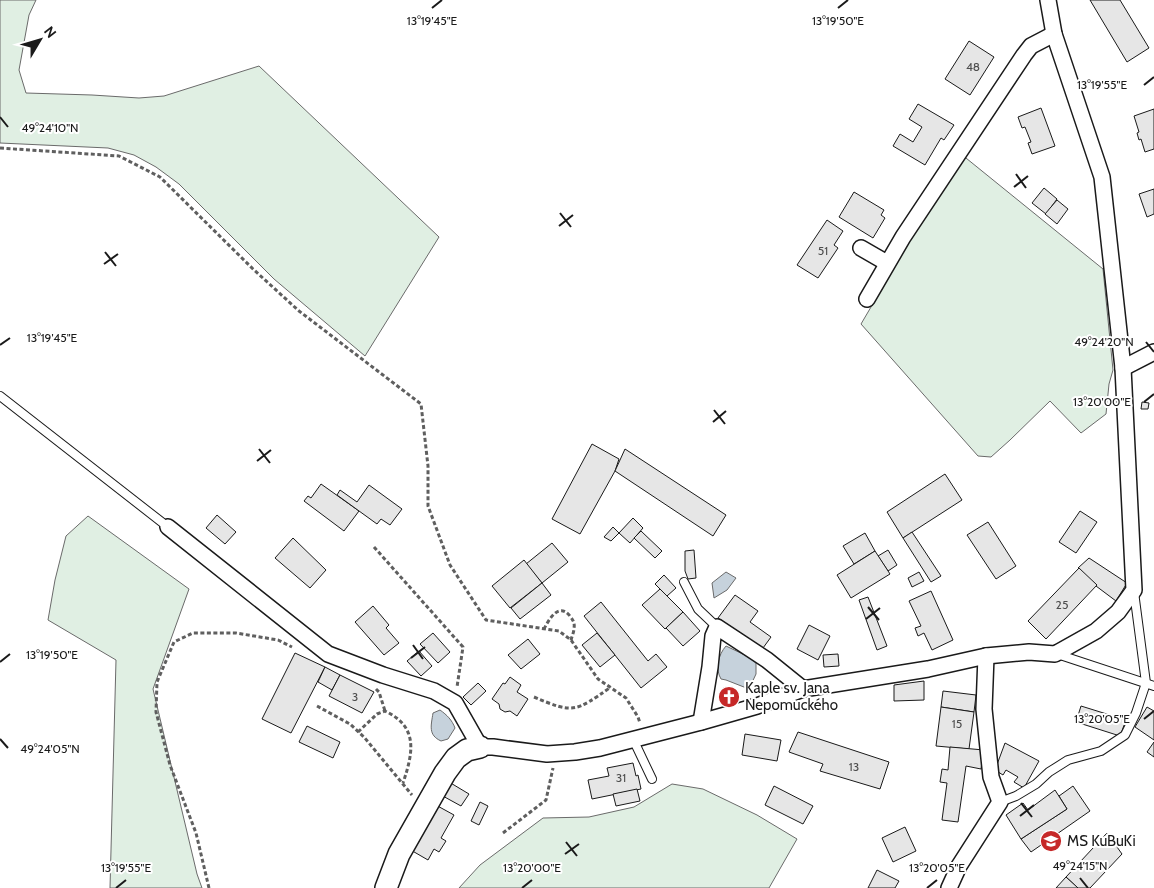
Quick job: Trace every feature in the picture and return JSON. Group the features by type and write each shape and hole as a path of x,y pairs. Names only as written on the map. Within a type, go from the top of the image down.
{"street":[{"path":"386,888 399,854 445,773 456,758 467,750 480,746 547,754 575,752 701,722 756,706 803,689 928,670 986,656 1029,652 1055,654 1096,631 1118,612 1134,590 1123,368 1102,177 1054,34 1048,0"},
{"path":"867,298 903,237 1024,55 1031,46 1054,34"},
{"path":"861,248 887,263"},
{"path":"1123,368 1154,352"},
{"path":"168,527 328,654 383,676 434,691 455,703 480,746"},
{"path":"701,722 717,627 767,660 803,689"},
{"path":"948,888 959,866 1000,802 991,776 984,709 986,656"}],"lane":[{"path":"0,396 168,527"},
{"path":"684,582 698,609 717,627"},
{"path":"1000,802 1016,796 1036,784 1049,772 1068,760 1100,751 1125,735 1150,684 1134,590"},
{"path":"1055,654 1150,684"},
{"path":"639,737 652,780"}],"path":[{"path":"0,148 119,156 160,177 252,269 299,311 421,404 428,466 428,506 450,565 486,620 559,631 571,640 598,679 626,698 638,717 639,737"},
{"path":"374,547 463,648 455,703"},
{"path":"544,629 549,617 562,610 567,612 573,620 574,627 571,640"},
{"path":"209,888 196,833 170,765 156,712 157,682 174,642 193,633 236,633 278,640 295,648"},
{"path":"373,687 379,692 385,711"},
{"path":"534,697 558,708 569,709 588,703 610,688"},
{"path":"317,706 350,724 358,732 364,737 402,784 410,760 411,744 408,728 396,716 385,711 377,714 358,732"},
{"path":"503,833 546,800 553,766 547,754"}],"green space":[{"path":"0,0 36,0 29,15 19,70 26,93 139,98 164,96 259,66 439,237 365,356 274,279 179,184 156,167 134,155 108,148 0,143"},
{"path":"961,154 1103,269 1113,370 1109,384 1106,414 1081,433 1050,401 991,457 978,456 861,324"},
{"path":"88,516 189,589 153,689 197,874 202,888 110,888 116,660 48,620 55,580 66,536"},
{"path":"672,784 703,789 757,815 797,839 769,888 459,888 480,865 543,818 589,817 634,807"}],"shaded area":[{"path":"726,572 736,578 727,590 714,598 712,583"},
{"path":"726,646 749,657 756,663 756,674 749,689 721,679 718,671 718,662"},
{"path":"440,710 449,718 455,728 448,739 441,741 432,733 431,726 433,713"}],"building":[{"path":"1090,0 1120,0 1149,48 1127,62"},
{"path":"969,41 994,57 970,95 945,79"},
{"path":"918,104 954,125 944,140 941,138 925,165 893,146 900,134 913,142 922,127 909,119"},
{"path":"1041,108 1055,146 1032,154 1028,143 1031,142 1025,127 1022,128 1018,117"},
{"path":"1154,109 1154,149 1145,152 1141,139 1139,140 1137,133 1139,132 1134,116"},
{"path":"1044,188 1057,199 1046,214 1032,203"},
{"path":"1154,189 1154,214 1147,217 1139,194"},
{"path":"854,192 884,210 881,215 885,218 873,238 839,217"},
{"path":"1057,200 1068,209 1057,224 1045,214"},
{"path":"827,220 843,231 834,245 838,248 818,278 797,265"},
{"path":"1142,402 1149,403 1148,409 1141,409"},
{"path":"592,444 619,459 615,471 580,534 552,519"},
{"path":"625,449 726,515 713,536 615,471"},
{"path":"945,474 962,500 903,538 887,512"},
{"path":"321,484 359,511 344,531 304,501 308,496 311,498"},
{"path":"369,485 402,509 390,525 381,519 377,524 337,495 340,490 357,502"},
{"path":"1080,511 1097,522 1076,553 1059,542"},
{"path":"217,515 236,532 225,544 206,528"},
{"path":"633,518 643,528 630,543 619,533"},
{"path":"988,522 1016,566 996,579 967,535"},
{"path":"613,527 619,533 611,541 604,537"},
{"path":"641,531 662,551 655,558 634,538"},
{"path":"912,532 941,576 931,582 903,538"},
{"path":"865,533 875,551 854,564 843,546"},
{"path":"293,538 326,570 310,588 275,558"},
{"path":"552,543 568,562 542,583 526,564"},
{"path":"694,550 696,578 688,579 685,571 685,551"},
{"path":"888,550 897,565 888,571 878,556"},
{"path":"875,551 890,574 851,598 837,575"},
{"path":"1089,558 1127,583 1116,601 1096,586 1078,568"},
{"path":"524,560 542,583 510,608 492,586"},
{"path":"1079,568 1097,585 1046,639 1028,621"},
{"path":"919,572 924,581 912,587 908,578"},
{"path":"664,575 676,588 667,596 655,584"},
{"path":"542,583 551,595 520,619 511,608"},
{"path":"660,589 683,612 665,629 642,605"},
{"path":"931,591 953,640 932,650 924,633 918,636 915,628 921,626 909,601"},
{"path":"735,595 758,611 750,622 771,637 763,648 718,618"},
{"path":"868,597 887,646 877,650 859,600"},
{"path":"601,602 648,661 656,654 667,667 641,688 584,616"},
{"path":"373,606 389,625 386,628 399,643 384,655 355,622"},
{"path":"683,612 700,631 683,646 666,628"},
{"path":"809,625 830,636 818,660 797,649"},
{"path":"433,633 450,652 438,663 420,644"},
{"path":"597,633 615,655 600,667 582,645"},
{"path":"528,639 540,654 521,669 508,655"},
{"path":"419,651 432,666 421,676 407,661"},
{"path":"295,653 325,667 291,733 262,719"},
{"path":"838,654 839,666 824,667 823,655"},
{"path":"325,667 340,675 332,690 318,682"},
{"path":"340,675 374,692 362,713 329,696"},
{"path":"510,677 521,685 517,692 528,699 517,716 510,711 505,712 500,709 499,704 492,699 503,683 505,684"},
{"path":"924,681 924,700 894,701 894,685"},
{"path":"478,683 486,691 471,705 463,697"},
{"name":"Kaple sv. Jana Nepomuckého","path":"730,687 734,689 736,704 723,706 721,691 723,688"},
{"path":"943,691 976,695 974,712 941,707"},
{"path":"1081,706 1126,720 1120,736 1076,722"},
{"path":"941,707 974,712 969,749 936,746"},
{"path":"1147,707 1154,711 1154,740 1135,727"},
{"path":"307,726 340,742 333,758 299,742"},
{"path":"798,732 889,762 880,789 820,771 823,764 789,752"},
{"path":"745,734 781,740 777,761 742,755"},
{"path":"1154,742 1154,757 1147,752"},
{"path":"1005,743 1039,761 1024,788 1014,782 1018,777 1006,770 1003,775 995,770"},
{"path":"950,747 984,750 981,769 966,766 958,822 942,820 947,783 940,782 942,769 948,770"},
{"path":"633,763 641,789 592,799 588,780 609,776 607,768"},
{"path":"449,782 469,794 461,806 441,795"},
{"path":"774,786 813,806 803,824 765,805"},
{"path":"1073,786 1090,811 1031,852 1021,839 1067,809 1059,796"},
{"path":"637,789 640,801 616,806 613,794"},
{"path":"1055,790 1067,809 1021,839 1006,815 1023,803 1028,810"},
{"path":"480,802 488,806 479,825 471,821"},
{"path":"434,804 454,815 441,838 446,841 439,852 434,849 428,860 409,849"},
{"path":"905,827 916,851 893,862 882,838"},
{"path":"1107,833 1122,854 1090,888 1078,888 1066,877"},
{"path":"877,870 899,881 895,888 868,888"},
{"path":"1066,877 1078,888 1056,888"}],"place":[{"name":"Kaple sv. Jana Nepomuckého","path":"729,697"},
{"name":"MS KuBuKi","path":"1051,841"}]}
